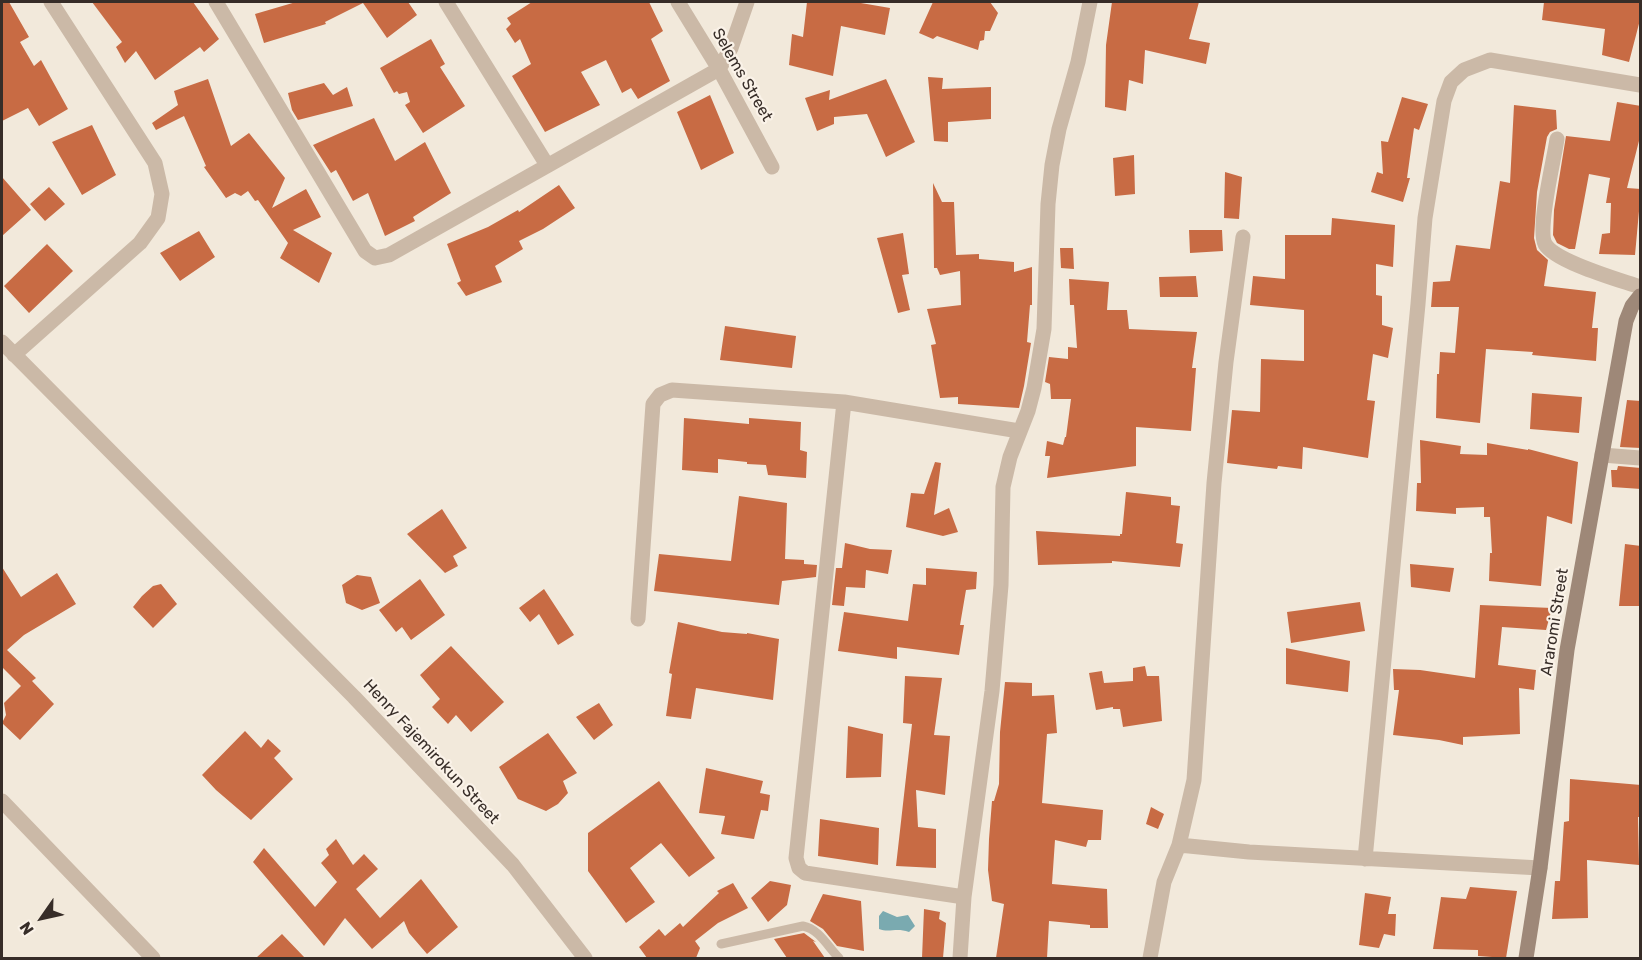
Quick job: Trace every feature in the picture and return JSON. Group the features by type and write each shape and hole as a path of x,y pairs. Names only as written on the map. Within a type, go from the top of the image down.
{"street":[{"path":"14,355 140,243 158,218 162,194 155,162 51,2"},
{"path":"216,2 365,251 375,258 389,255 719,69 731,48 747,2"},
{"path":"446,2 547,165"},
{"name":"Selems Street","path":"678,2 719,69 772,167"},
{"path":"960,958 964,897 992,691 1001,585 1003,487 1010,457 1028,411 1034,388 1044,329 1048,204 1052,165 1059,129 1078,62 1090,2"},
{"path":"1365,859 1425,218 1447,91 1451,82 1464,70 1490,60 1641,85"},
{"path":"1557,139 1543,226 1545,243 1552,251 1578,266 1641,287"},
{"path":"1149,958 1164,882 1179,845 1194,780 1214,483 1243,237"},
{"name":"Araromi Street","path":"1526,958 1540,868 1567,650 1626,321 1632,306 1641,296"},
{"name":"Henry Fajemirokun Street","path":"2,342 354,697 513,865 585,958"},
{"path":"638,619 653,404 660,394 672,390 844,402 1019,431"},
{"path":"844,402 796,858 799,868 805,873 964,897"},
{"path":"1602,455 1641,458"},
{"path":"2,801 153,958"},
{"path":"1179,845 1365,859 1540,868"}],"lane":[{"path":"721,944 803,926 810,927 816,932 839,958"}],"water":[{"path":"883,911 897,917 908,915 915,926 909,932 879,929 879,916"}],"building":[{"path":"2,2 9,2 29,37 20,42 34,66 41,60 68,109 39,126 28,108 2,121"},
{"path":"92,2 193,2 219,39 204,52 200,47 155,80 136,51 125,63 116,47 122,42"},
{"path":"296,2 408,2 417,15 387,38 363,3 325,22 326,24 264,43 255,14"},
{"path":"532,2 649,2 663,31 651,39 670,81 638,99 631,88 622,93 606,60 581,72 600,105 545,132 512,76 531,64 520,39 515,43 506,29 511,24 507,18"},
{"path":"807,2 855,2 890,8 885,35 841,26 833,76 789,65 792,34 803,37"},
{"path":"933,2 990,2 998,13 990,31 985,31 984,40 980,41 978,50 937,36 933,39 919,33"},
{"path":"1112,2 1199,2 1189,39 1210,43 1206,64 1145,50 1143,84 1129,80 1126,111 1105,107 1106,45"},
{"path":"1544,2 1641,3 1641,16 1629,62 1602,55 1605,29 1542,20"},
{"path":"431,39 445,64 440,67 465,106 423,133 405,105 410,102 407,92 394,93 380,68"},
{"path":"928,77 943,78 942,89 991,87 991,119 948,122 948,142 934,141"},
{"path":"208,79 231,146 249,133 285,178 272,208 306,189 321,217 293,230 332,253 319,283 280,258 288,243 258,200 255,201 248,191 241,196 235,193 226,198 204,167 206,166 184,116 156,130 152,123 178,105 174,91"},
{"path":"886,79 915,142 886,157 867,114 834,117 834,124 817,131 805,98 830,90 829,100"},
{"path":"324,83 333,95 347,87 353,106 298,120 292,110 288,93"},
{"path":"710,95 734,153 701,170 677,112"},
{"path":"1402,97 1428,104 1419,130 1414,128 1407,178 1410,178 1403,202 1371,192 1377,172 1383,174 1381,141 1388,142"},
{"path":"1617,102 1641,106 1641,133 1627,188 1641,189 1635,255 1599,254 1602,234 1610,233 1611,203 1606,203 1610,178 1589,174 1575,249 1569,249 1557,243 1553,235 1554,210 1566,136 1610,141"},
{"path":"1514,105 1556,110 1557,129 1550,132 1547,137 1537,192 1534,238 1537,250 1548,260 1544,286 1596,292 1592,328 1598,328 1596,361 1532,355 1533,352 1486,349 1480,423 1436,418 1440,352 1455,353 1459,307 1431,307 1433,282 1450,281 1456,245 1490,249 1500,181 1510,183"},
{"path":"374,118 395,161 425,142 451,193 413,217 415,221 385,236 368,193 353,201 336,170 331,173 313,145"},
{"path":"92,125 116,175 82,195 52,142"},
{"path":"1134,155 1135,194 1115,196 1113,158"},
{"path":"1225,172 1242,177 1239,219 1224,218"},
{"path":"2,177 31,210 2,236"},
{"path":"933,183 942,202 954,202 956,255 979,254 979,259 1014,262 1014,272 1032,267 1032,305 1030,305 1027,342 1031,343 1019,408 958,404 958,397 940,398 931,345 936,344 927,309 961,305 960,271 940,275 937,268 934,268"},
{"path":"559,185 575,208 543,229 519,241 523,249 495,266 502,282 466,296 457,283 461,281 447,244 488,227 518,210 519,212"},
{"path":"49,187 65,204 45,221 30,204"},
{"path":"1332,218 1395,225 1393,267 1376,264 1376,295 1382,296 1382,325 1393,328 1388,358 1373,354 1367,400 1375,401 1368,458 1303,447 1302,469 1278,466 1277,469 1227,463 1232,410 1260,412 1261,359 1304,361 1304,310 1250,305 1253,276 1285,279 1285,235 1331,235"},
{"path":"1189,230 1222,230 1223,251 1190,253"},
{"path":"199,231 215,257 180,281 160,253"},
{"path":"903,233 909,274 902,275 910,310 898,313 877,238"},
{"path":"47,244 73,271 29,313 4,286"},
{"path":"1060,248 1073,248 1074,269 1061,268"},
{"path":"1196,276 1198,297 1160,297 1159,277"},
{"path":"1069,279 1109,282 1107,310 1127,310 1129,329 1197,332 1192,368 1196,368 1191,431 1136,427 1136,466 1047,478 1050,456 1045,456 1047,441 1063,445 1071,399 1051,399 1050,384 1045,382 1049,357 1068,359 1068,347 1077,348 1074,305 1070,305"},
{"path":"725,326 796,336 792,368 720,360"},
{"path":"1532,393 1582,397 1579,433 1530,429"},
{"path":"1627,400 1641,401 1641,448 1620,447"},
{"path":"684,418 749,424 749,418 801,422 800,450 807,452 806,478 768,475 766,465 718,459 718,473 682,470"},
{"path":"1420,440 1461,446 1460,454 1487,455 1487,443 1528,449 1578,462 1572,524 1547,516 1541,586 1489,581 1490,553 1492,553 1490,517 1484,517 1484,507 1456,508 1456,514 1416,511 1417,483 1421,483"},
{"path":"935,462 941,463 934,515 949,508 958,532 943,536 906,527 911,493 924,494"},
{"path":"1618,466 1641,468 1641,489 1612,487 1611,470 1617,470"},
{"path":"1126,492 1171,497 1171,505 1180,506 1176,543 1183,544 1180,567 1112,561 1112,563 1038,565 1036,531 1120,536"},
{"path":"739,496 787,503 785,559 804,560 804,564 817,565 816,577 782,581 779,605 654,591 659,554 731,561"},
{"path":"442,509 467,548 453,556 458,566 445,573 407,534"},
{"path":"845,543 870,549 892,550 888,574 866,570 865,588 846,587 844,606 832,605 836,568 842,568"},
{"path":"1625,544 1641,546 1641,606 1619,606"},
{"path":"1410,564 1454,568 1450,592 1411,587"},
{"path":"2,567 21,597 57,573 76,604 24,635 7,650 36,678 32,681 54,704 20,740 2,723 6,715 4,703 21,686 2,667"},
{"path":"926,568 977,572 976,589 966,590 960,625 964,625 959,655 897,647 897,659 838,651 844,612 908,621 913,584 926,585"},
{"path":"357,575 371,577 380,603 362,610 346,603 342,585"},
{"path":"420,579 445,615 411,640 402,627 396,632 379,610"},
{"path":"161,584 177,604 153,628 133,607 153,586"},
{"path":"544,589 574,635 558,645 539,614 530,622 519,608"},
{"path":"1360,602 1365,631 1291,643 1287,612"},
{"path":"1480,605 1552,608 1546,630 1502,627 1498,665 1536,670 1534,690 1519,688 1520,734 1463,737 1463,745 1393,735 1399,690 1394,690 1393,669 1420,670 1475,678"},
{"path":"678,622 722,632 747,633 779,639 773,700 696,688 691,719 666,716 672,674 669,673"},
{"path":"451,646 504,702 471,732 456,715 448,724 432,707 440,699 420,675"},
{"path":"1286,648 1350,661 1348,692 1286,684"},
{"path":"1145,666 1147,676 1159,676 1162,721 1123,727 1120,709 1113,709 1113,707 1096,710 1089,673 1102,671 1104,683 1133,681 1133,668"},
{"path":"905,676 942,678 934,735 950,736 945,795 916,790 918,827 936,829 936,868 896,866 912,724 903,723"},
{"path":"1005,682 1032,683 1032,696 1054,695 1057,733 1047,734 1042,803 1103,810 1101,840 1088,840 1086,847 1055,840 1052,884 1107,889 1108,928 1090,928 1090,925 1049,921 1047,958 996,958 1004,904 992,901 988,870 989,839 992,801 994,801 999,784 1000,732"},
{"path":"599,703 613,725 594,740 576,717"},
{"path":"848,726 883,734 881,777 846,778"},
{"path":"245,731 261,748 268,739 281,751 274,758 293,779 251,820 202,775"},
{"path":"548,733 577,773 563,781 568,793 558,804 546,811 518,799 499,767"},
{"path":"706,768 763,781 760,793 770,795 768,811 761,810 754,839 721,834 725,816 699,813"},
{"path":"1570,779 1641,785 1641,817 1638,817 1639,865 1587,860 1588,918 1552,919 1555,881 1560,881 1564,822 1569,821"},
{"path":"659,781 715,858 689,877 661,843 630,868 655,902 626,923 588,871 588,833"},
{"path":"1151,807 1164,814 1158,829 1146,824"},
{"path":"820,819 879,828 878,865 818,856"},
{"path":"336,839 353,865 364,854 378,869 356,889 380,918 421,879 458,927 427,954 409,933 404,921 372,949 345,918 324,946 253,862 264,848 315,907 337,882 321,863 329,855 326,849"},
{"path":"770,881 791,885 787,905 768,922 751,898"},
{"path":"733,883 748,908 718,923 695,941 700,948 696,958 647,958 639,947 659,929 665,936 680,923 683,927 719,893 717,891"},
{"path":"1470,887 1517,891 1506,958 1478,956 1478,950 1433,949 1441,897 1466,899"},
{"path":"1365,893 1391,897 1388,914 1396,914 1395,936 1384,934 1379,948 1359,945"},
{"path":"823,894 861,901 864,951 837,946 823,929 810,921"},
{"path":"924,909 940,912 939,919 946,923 943,958 922,958"},
{"path":"804,933 816,942 813,941 825,958 787,958 774,939"},
{"path":"282,934 305,958 256,958"}]}
